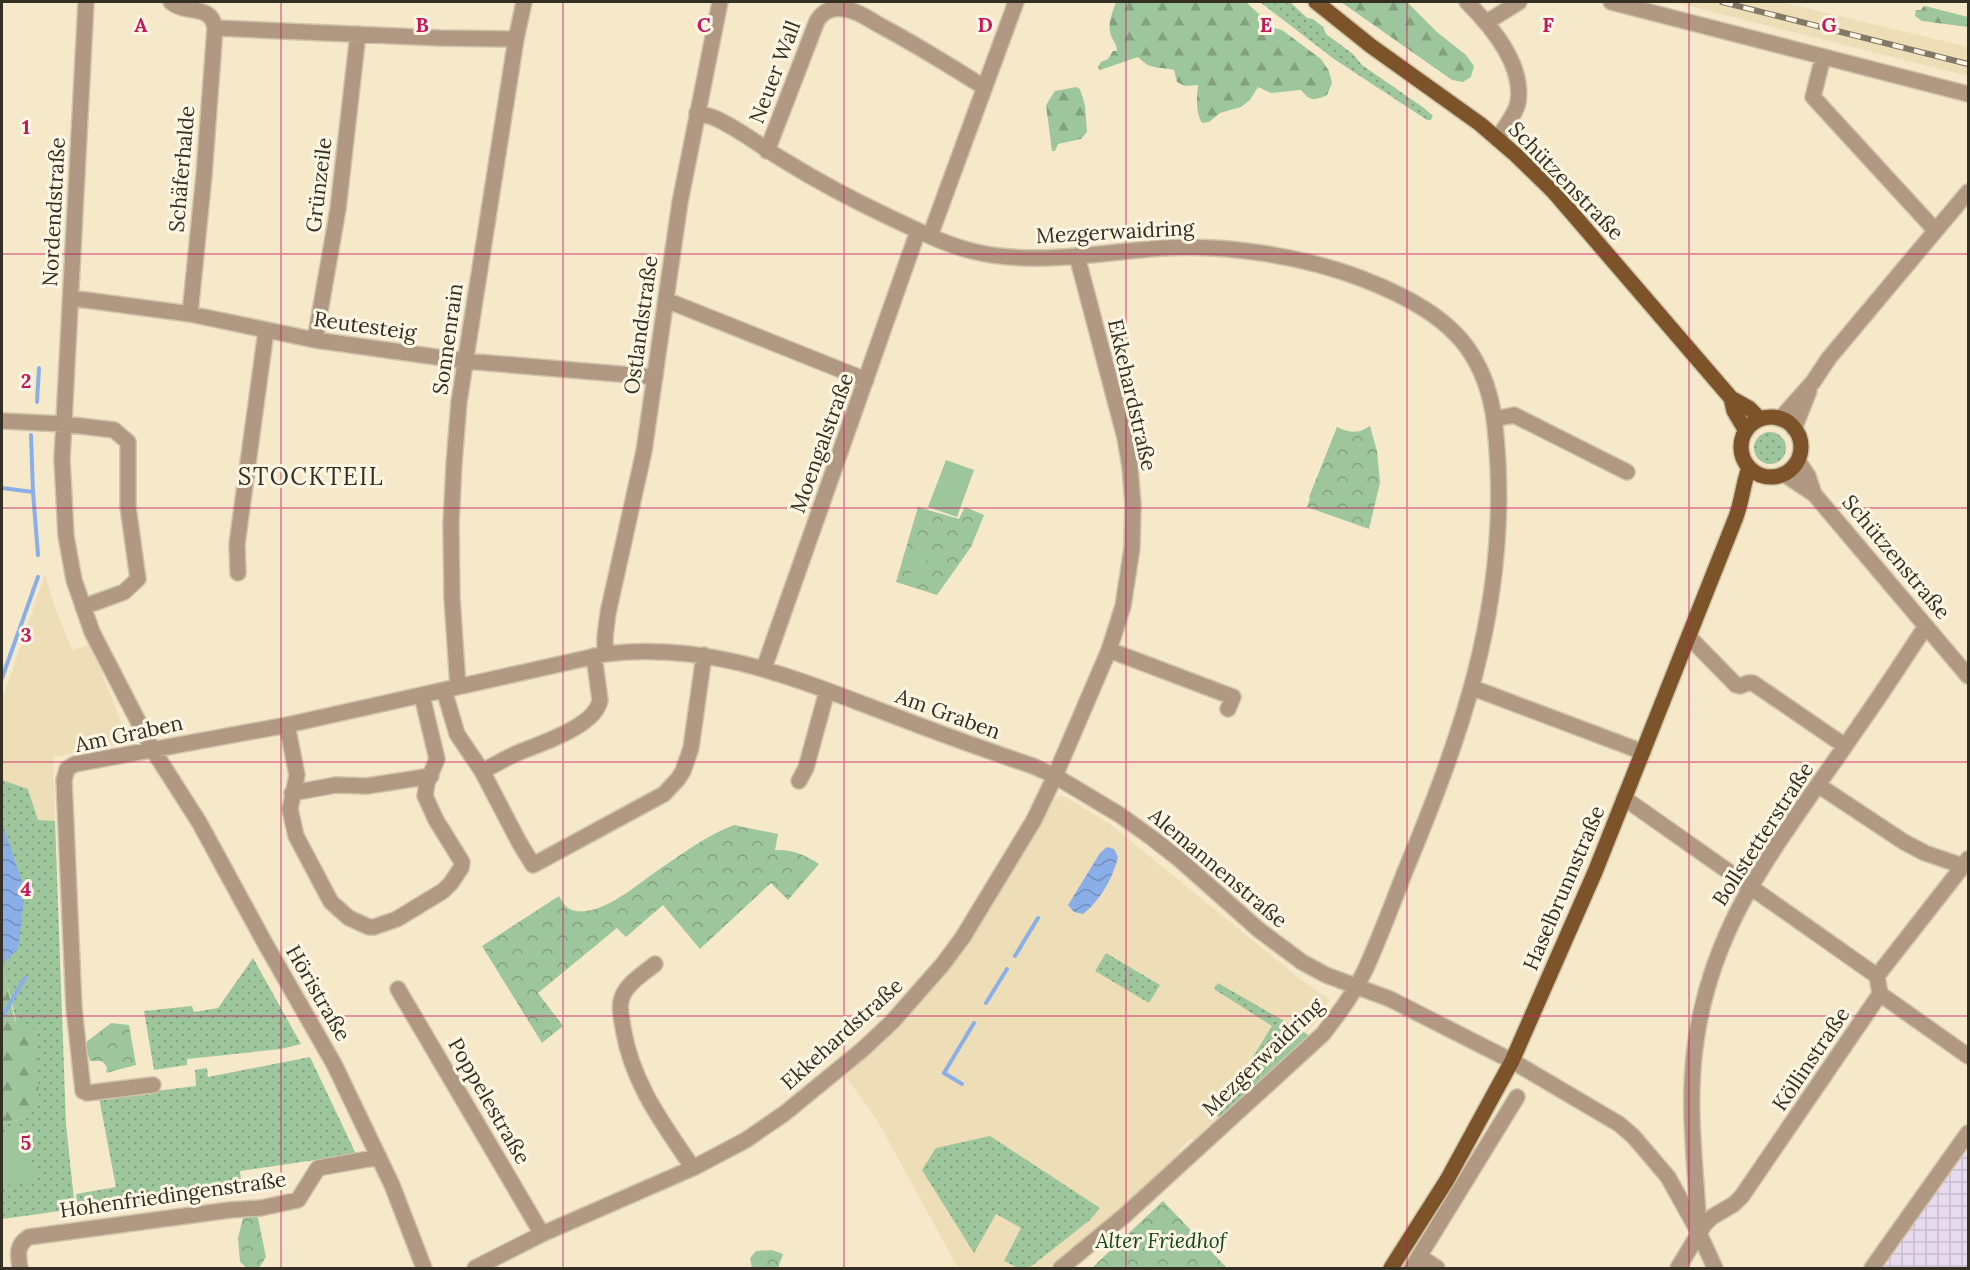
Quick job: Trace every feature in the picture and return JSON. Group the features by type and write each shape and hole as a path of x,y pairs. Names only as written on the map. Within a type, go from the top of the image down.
{"main road":[{"name":"Schützenstraße","path":"1316,2 1371,46 1498,138 1553,191 1731,398 1749,408 1760,419"},
{"name":"Schützenstraße","path":"1731,398 1734,411 1746,431"},
{"path":"1774,417 1780,419 1794,429 1800,441 1798,461 1792,469 1778,477 1763,477 1749,468 1741,454 1742,438 1746,431 1760,419 1774,417"},
{"name":"Haselbrunnstraße","path":"1391,1269 1447,1180 1512,1062 1595,872 1689,637 1740,506 1743,484 1749,468"},
{"name":"Haselbrunnstraße","path":"1740,506 1763,477"}],"street":[{"name":"Nordendstraße","path":"86,2 64,424 62,482 66,536 82,608 153,750"},
{"path":"171,2 177,7 209,15 214,20 215,28 516,39"},
{"name":"Sonnenrain","path":"451,689 451,524 454,464 465,361 516,39 524,2"},
{"name":"Ostlandstraße","path":"600,655 644,451 680,202 720,2"},
{"path":"924,233 1016,2"},
{"path":"1467,2 1487,22 1514,70 1518,88 1518,103 1498,138"},
{"path":"1487,22 1519,2"},
{"path":"1611,2 1968,94"},
{"name":"Neuer Wall","path":"767,151 817,21 823,13 831,10 843,9 858,14 922,48 984,87"},
{"name":"Schäferhalde","path":"190,314 204,175 215,28"},
{"name":"Grünzeile","path":"315,340 338,209 358,34"},
{"path":"1823,57 1813,97 1935,230"},
{"name":"Mezgerwaidring","path":"697,113 717,118 767,151 847,196 924,233 980,253 1045,259 1165,248 1222,248 1281,257 1361,278 1411,301 1456,334 1475,360 1490,393 1495,419 1499,485 1496,549 1488,617 1473,688 1440,787 1366,968 1342,1009 1323,1034 1117,1222 1061,1269"},
{"path":"1780,419 1813,382 1830,358 1968,192"},
{"name":"Moengalstraße","path":"764,668 866,380 924,233"},
{"name":"Ekkehardstraße","path":"476,1269 542,1234 693,1168 747,1140 785,1113 861,1050 900,1013 943,964 963,937 1034,820 1108,650 1123,606 1132,548 1132,488 1125,438 1077,256"},
{"name":"Reutesteig","path":"71,298 190,314 315,340 465,361 655,376"},
{"path":"666,300 866,380"},
{"path":"238,573 237,544 266,331"},
{"path":"1794,429 1813,382"},
{"path":"1495,419 1514,415 1627,472"},
{"path":"2,421 64,424 114,430 128,442 128,507 138,579 124,592 82,608"},
{"name":"Schützenstraße","path":"1798,461 1808,476 1814,494"},
{"name":"Schützenstraße","path":"1784,474 1814,494 1968,676"},
{"name":"Bollstetterstraße","path":"1699,1233 1692,1114 1695,1048 1700,1017 1714,965 1733,918 1750,885 1926,626"},
{"path":"1689,637 1736,685 1743,686 1750,682 1756,684 1845,746"},
{"path":"1108,650 1233,697 1228,709"},
{"name":"Am Graben","path":"153,1085 87,1093 83,1091 74,1008 64,780 67,769 75,764 287,725 600,655 644,651 704,655 764,668 1055,776"},
{"path":"482,771 518,752 550,742 592,716 600,700 600,655"},
{"path":"451,689 457,734 482,771 533,865 655,799 678,779 688,760 691,748 704,655"},
{"path":"1473,688 1643,752"},
{"path":"799,781 806,768 827,691"},
{"path":"287,725 297,775 290,809 296,836 331,902 349,918 374,927 397,919 435,898 451,883 461,868 462,862 436,820 425,796 437,759 423,696"},
{"name":"Höristraße","path":"153,750 199,822 266,945 322,1041 397,1196 424,1269"},
{"path":"292,793 336,785 367,786 430,776"},
{"name":"Alemannenstraße","path":"1055,776 1120,815 1152,838 1285,950 1326,975 1381,994 1512,1062 1604,1114 1633,1136 1668,1177 1699,1233"},
{"path":"1818,785 1904,842 1925,853 1966,862 1877,976"},
{"path":"1624,798 1877,976 1881,994 1968,1056"},
{"path":"655,964 629,986 621,1000 625,1038 635,1075 644,1094 693,1168"},
{"name":"Poppelestraße","path":"398,990 542,1234"},
{"name":"Köllinstraße","path":"1678,1269 1699,1233 1712,1217 1727,1209 1742,1196 1881,994"},
{"path":"1437,1269 1415,1262 1517,1097"},
{"path":"1872,1269 1968,1133"},
{"name":"Hohenfriedingenstraße","path":"20,1269 18,1250 20,1244 29,1237 230,1210 261,1208 298,1200 318,1168 379,1157"},
{"path":"1699,1233 1714,1269"}],"shaded area":[{"path":"1673,2 1781,2 1968,47 1968,76"},
{"path":"45,574 54,605 72,650 91,644 129,743 53,757 55,821 38,820 28,789 2,780 2,700"},
{"path":"1064,796 1110,824 1305,983 1330,999 1319,1018 1262,1083 1200,1147 1191,1138 1178,1151 1185,1160 1062,1268 958,1268 877,1120 844,1074 894,1026 1050,798"},
{"path":"1968,1141 1968,1268 1882,1268"}],"green space":[{"path":"1116,2 1246,2 1274,28 1282,30 1321,59 1329,71 1332,83 1327,95 1315,99 1310,98 1301,90 1271,93 1258,87 1250,100 1241,107 1220,113 1209,122 1202,123 1197,109 1198,85 1185,86 1177,82 1174,70 1151,66 1138,57 1100,70 1098,67 1101,62 1108,59 1113,51 1117,51 1110,28"},
{"path":"1260,2 1290,2 1307,18 1313,19 1323,27 1326,34 1353,54 1362,65 1424,108 1433,116 1431,120 1427,120 1334,59"},
{"path":"1341,2 1407,2 1437,32 1466,55 1474,66 1471,77 1463,82 1452,80"},
{"path":"1925,6 1968,17 1968,27 1922,21 1915,16 1916,10 1921,10"},
{"path":"1076,87 1080,89 1085,105 1087,132 1081,139 1058,144 1055,151 1052,151 1046,105 1055,91"},
{"path":"1370,426 1377,451 1380,483 1369,529 1307,507 1337,427 1354,432"},
{"path":"1770,432 1781,437 1786,448 1781,459 1770,464 1759,459 1754,448 1759,437"},
{"path":"946,460 974,470 957,517 928,507"},
{"path":"918,507 959,519 965,507 984,515 971,547 937,595 896,582"},
{"path":"912,555 927,556 924,582 910,581"},
{"path":"2,780 28,789 38,820 55,821 66,1124 75,1209 2,1219 2,1124 27,1118 13,1006 2,970"},
{"path":"734,825 778,834 775,850 798,853 819,864 788,900 771,883 700,949 663,905 626,937 617,928 538,993 563,1026 542,1043 482,946 559,896 568,908 576,911 596,909 607,904 692,847"},
{"path":"1106,953 1160,985 1149,1003 1095,971"},
{"path":"253,958 301,1044 281,1049 187,1059 187,1065 154,1070 144,1011 192,1006 194,1012 218,1008"},
{"path":"2,970 15,1021 36,1030 39,1099 27,1118 2,1124"},
{"path":"1218,983 1314,1038 1224,1122 1217,1116 1218,1113 1272,1026 1214,989"},
{"path":"111,1023 129,1025 136,1065 106,1073 107,1067 102,1061 90,1061 85,1043"},
{"path":"310,1057 356,1154 240,1171 242,1190 78,1212 76,1194 116,1187 99,1098 196,1086 195,1070 207,1068 208,1077"},
{"path":"24,1128 36,1179 2,1187 2,1133"},
{"path":"990,1136 1100,1208 1090,1220 1029,1268 1018,1268 1004,1261 1021,1228 996,1214 974,1253 922,1170 936,1148"},
{"name":"Alter Friedhof","path":"1163,1201 1227,1268 1092,1268 1098,1262"},
{"path":"252,1212 258,1218 266,1257 259,1268 247,1268 240,1262 238,1238 244,1214"},
{"path":"772,1250 783,1254 778,1268 752,1268 750,1258 756,1251"}],"water":[{"path":"2,822 25,892 18,949 3,963 2,963"},
{"path":"1107,847 1114,849 1118,857 1109,881 1089,909 1083,914 1074,912 1068,905 1100,853"}],"waterway":[{"path":"37,402 39,368"},
{"path":"31,435 33,492"},
{"path":"2,488 33,492 38,555"},
{"path":"2,678 38,577"},
{"path":"1015,956 1038,918"},
{"path":"986,1003 1007,969"},
{"path":"2,1017 25,978"},
{"path":"962,1084 944,1073 974,1023"}],"railway":[{"path":"1722,2 1968,64"}],"district":[{"name":"STOCKTEIL","path":"311,477"}]}
